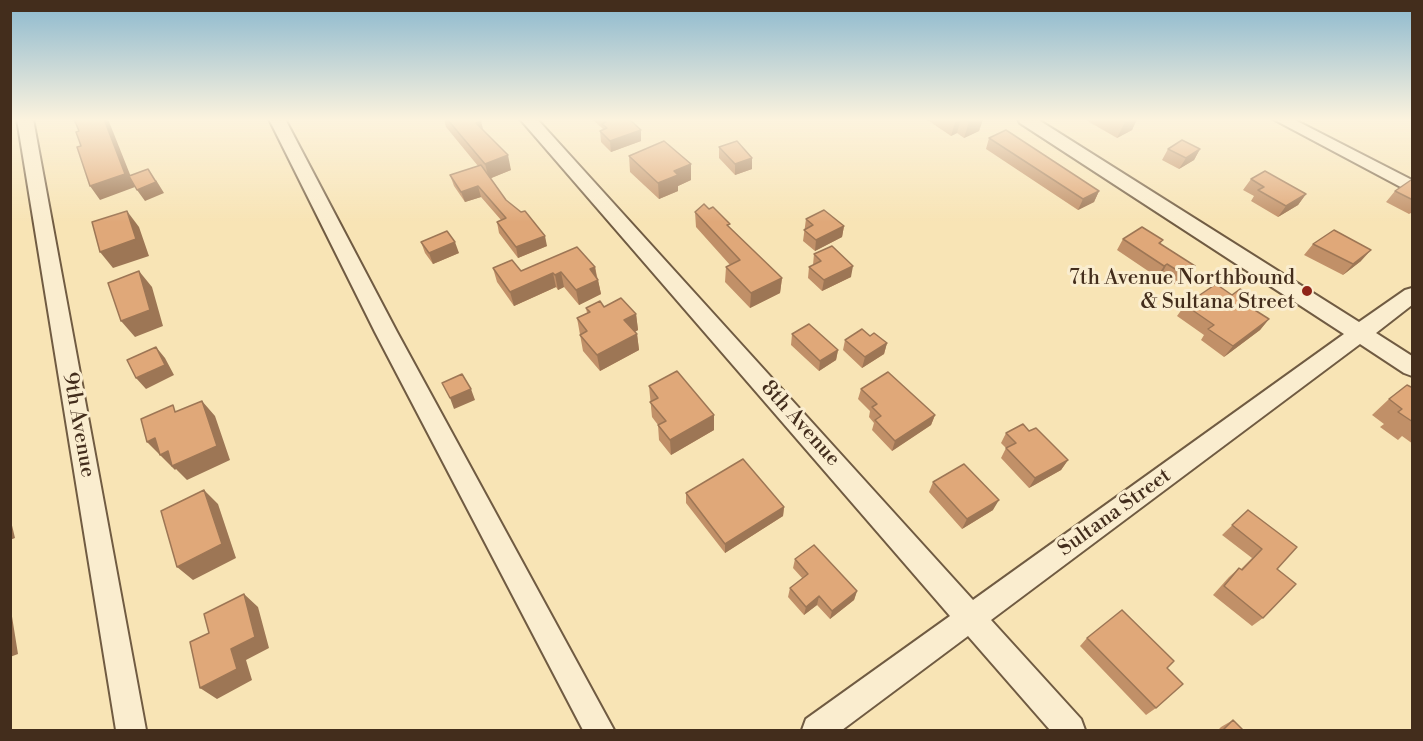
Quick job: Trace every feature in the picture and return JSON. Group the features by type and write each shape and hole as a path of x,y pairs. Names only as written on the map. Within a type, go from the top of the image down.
{"street":[{"name":"9th Avenue","path":"31,154 131,730"},
{"path":"295,154 381,322 599,730"},
{"name":"8th Avenue","path":"560,154 1070,730"},
{"path":"1081,154 1413,367"},
{"path":"1349,154 1413,187"},
{"name":"Sultana Street","path":"817,730 1413,295"}],"building":[{"path":"79,154 117,154 125,174 90,186"},
{"path":"476,154 508,155 485,164"},
{"path":"635,154 679,154 691,164 674,171 678,175 658,183 629,156"},
{"path":"725,154 748,154 752,158 735,164"},
{"path":"1013,154 1042,154 1099,191 1083,199"},
{"path":"1177,154 1193,154 1186,158"},
{"path":"481,165 506,200 521,212 525,211 545,236 516,247 497,222 506,218 478,186 461,192 450,175"},
{"path":"148,169 156,182 137,190 129,176"},
{"path":"1265,171 1306,194 1286,206 1258,190 1264,187 1251,179"},
{"path":"1411,180 1413,181 1413,200 1395,191"},
{"path":"704,204 709,209 713,207 730,224 727,225 782,278 751,293 726,267 740,260 695,212"},
{"path":"824,210 844,226 816,240 804,230 813,225 806,219"},
{"path":"127,211 136,239 100,252 92,222"},
{"path":"1142,227 1163,240 1159,243 1195,266 1183,274 1167,264 1164,266 1123,239"},
{"path":"1334,230 1371,250 1353,264 1313,244"},
{"path":"447,231 455,242 429,253 421,242"},
{"path":"832,246 853,266 824,280 809,267 821,261 814,254"},
{"path":"577,247 595,267 590,269 598,280 576,290 561,272 555,275 553,273 510,292 493,268 512,260 521,271"},
{"path":"139,271 150,310 121,321 108,283"},
{"path":"1216,284 1232,295 1240,289 1259,301 1250,307 1269,319 1233,346 1208,329 1214,325 1185,305"},
{"path":"621,298 636,314 624,320 637,334 597,355 580,335 587,331 577,318 590,312 586,308 600,301 604,307"},
{"path":"809,324 838,350 820,361 792,334"},
{"path":"862,329 870,336 874,333 887,343 865,357 845,340"},
{"path":"156,347 165,365 136,378 127,360"},
{"path":"677,371 714,415 670,440 658,425 666,421 650,402 658,398 649,386"},
{"path":"888,372 935,415 895,441 875,420 881,416 872,407 877,404 861,389"},
{"path":"462,374 471,389 450,398 442,383"},
{"path":"1407,385 1413,388 1413,422 1398,412 1402,409 1389,399"},
{"path":"202,401 217,446 172,466 168,451 160,455 155,438 147,442 141,419 173,405 175,412"},
{"path":"1023,424 1029,431 1036,428 1068,460 1035,478 1006,448 1016,443 1006,433"},
{"path":"743,459 784,507 725,544 686,493"},
{"path":"964,464 999,500 967,519 933,482"},
{"path":"204,490 222,544 177,567 161,511"},
{"path":"1248,510 1297,547 1277,569 1296,584 1263,618 1224,586 1239,568 1242,570 1262,549 1232,525"},
{"path":"814,545 857,591 832,611 819,596 806,607 790,588 808,574 795,559"},
{"path":"244,594 255,637 231,649 237,669 200,688 190,642 209,633 204,614"},
{"path":"1122,610 1174,661 1167,668 1183,684 1156,708 1087,638"},
{"path":"1233,720 1243,730 1223,730"}],"place":[{"name":"7th Avenue Northbound & Sultana Street","path":"1307,291"}]}
